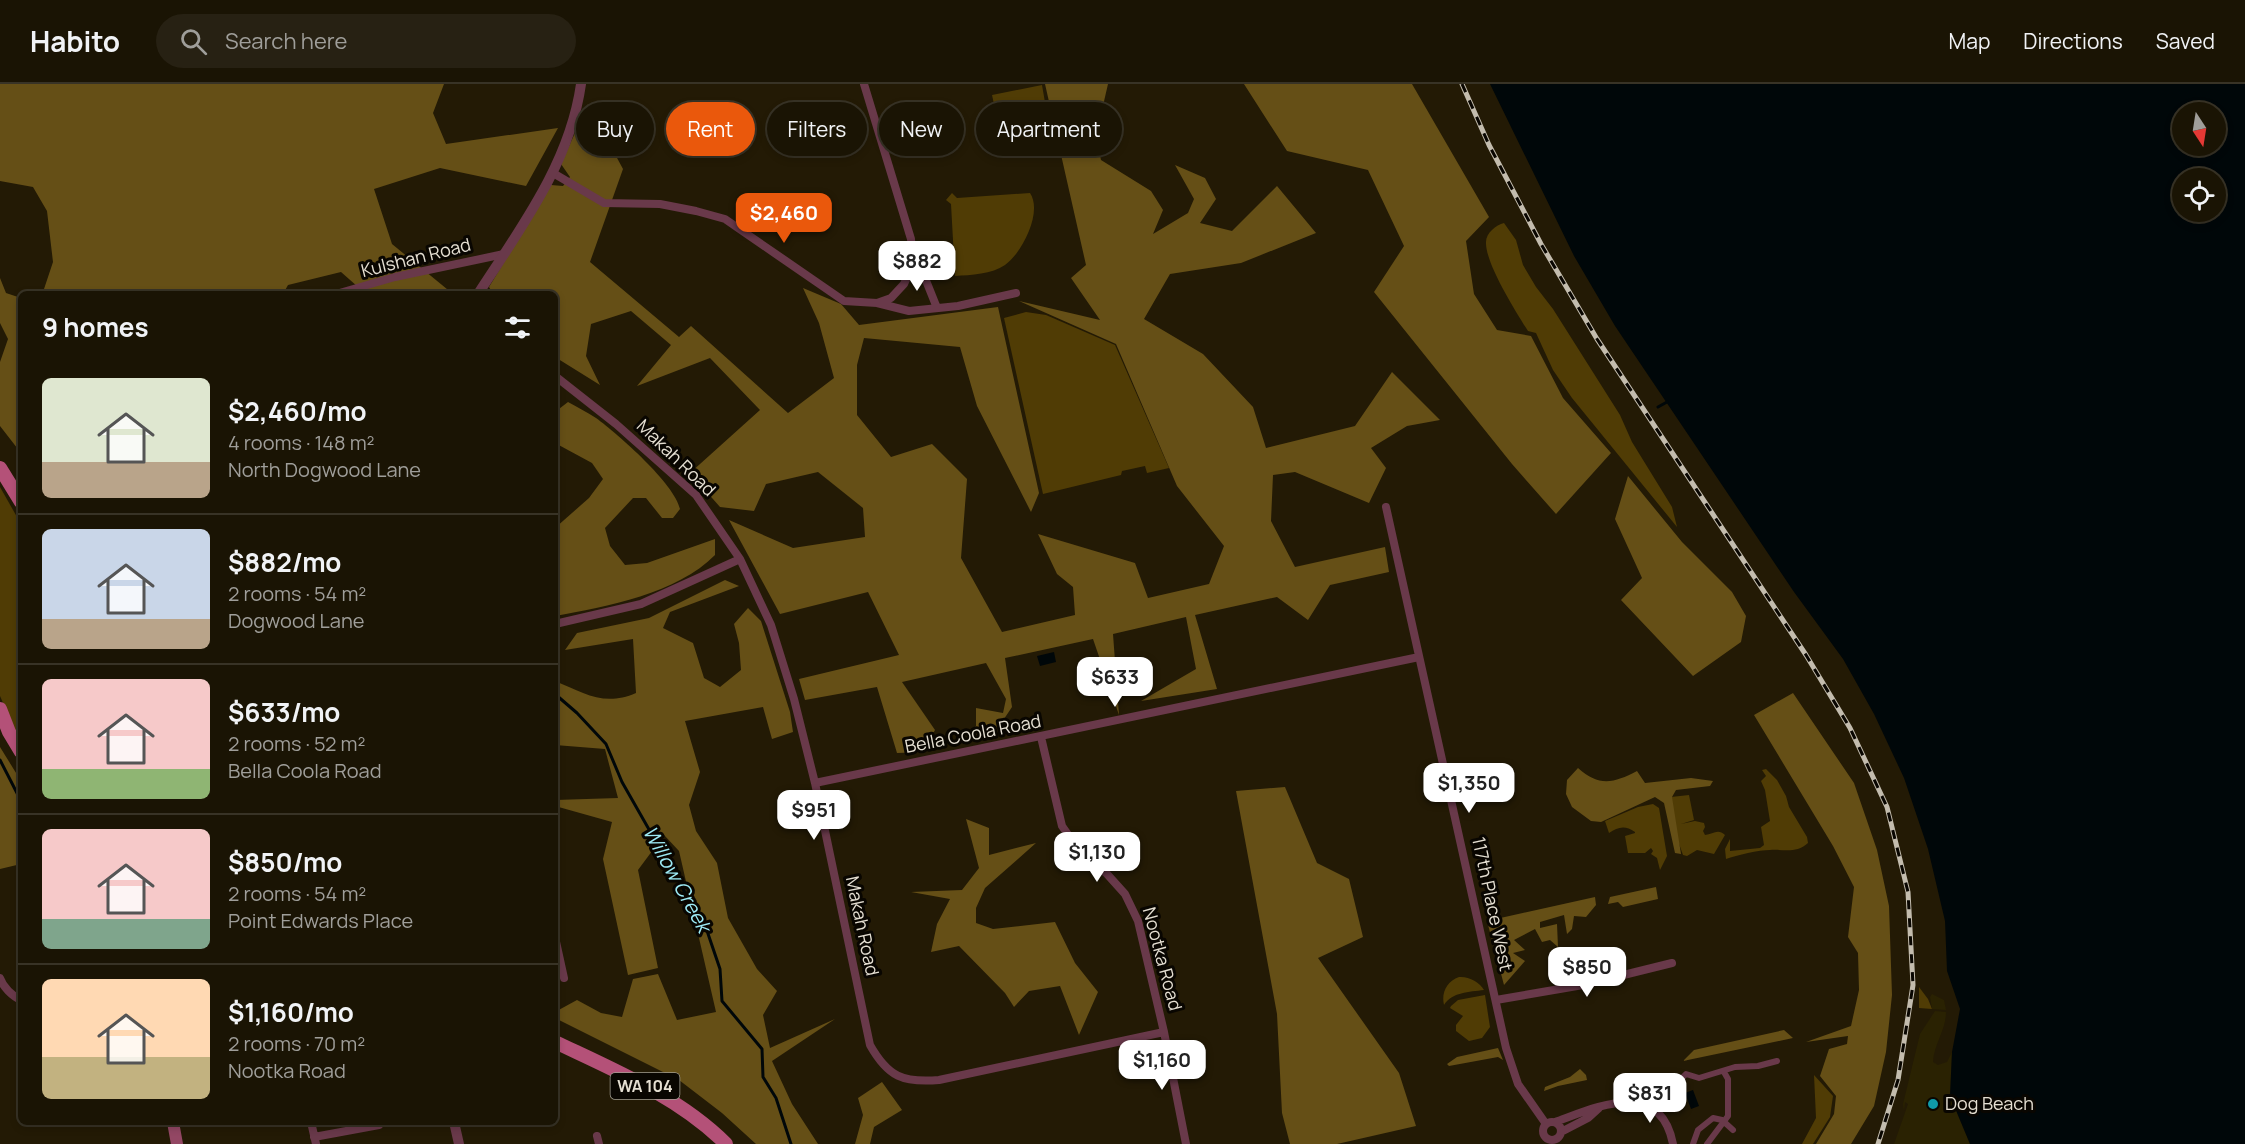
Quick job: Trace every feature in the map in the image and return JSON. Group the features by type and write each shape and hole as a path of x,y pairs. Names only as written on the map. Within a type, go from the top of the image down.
{"main road":[{"path":"0,468 18,497"},
{"path":"0,709 18,747"},
{"name":"WA 104","path":"558,1043 646,1086 682,1108 726,1144"},
{"path":"174,1125 177,1144"}],"street":[{"path":"480,291 539,200 553,173 568,134 581,84"},
{"path":"864,84 911,239 913,264 904,284 891,298 877,303"},
{"path":"553,173 604,203 660,204 725,219 844,302 877,303 909,311 958,306 1016,293"},
{"name":"Kulshan Road","path":"346,291 395,277 504,254"},
{"path":"913,264 923,273 937,308"},
{"name":"Makah Road","path":"558,378 616,424 696,495 740,559 771,625 794,699 815,783 870,1045 887,1070 901,1078 939,1080 1164,1032"},
{"name":"117th Place West","path":"1386,507 1506,1048 1518,1083 1551,1123"},
{"path":"558,623 641,604 740,559"},
{"name":"Bella Coola Road","path":"815,783 1419,657"},
{"name":"Nootka Road","path":"1041,737 1062,826 1079,850 1107,874 1125,894 1138,921 1164,1032 1186,1144"},
{"path":"558,951 564,978"},
{"path":"1496,1000 1573,987 1672,963"},
{"path":"0,978 2,984 18,999"},
{"path":"1647,1106 1661,1084 1673,1079 1674,1082 1680,1080 1686,1074 1699,1078 1735,1067 1758,1066 1777,1061"},
{"path":"1707,1144 1728,1116 1728,1078 1724,1072"},
{"path":"1600,1107 1588,1118 1561,1132 1556,1142 1544,1136 1543,1128 1551,1123 1612,1102 1632,1101 1658,1113 1667,1124 1673,1144"},
{"path":"1693,1144 1698,1130 1713,1118 1722,1120 1733,1130"},
{"path":"1551,1123 1560,1126 1561,1132"},
{"path":"312,1125 315,1141 379,1125"},
{"path":"455,1125 459,1144"}],"shaded area":[{"path":"0,84 444,84 433,113 446,144 558,128 526,186 440,168 374,189 392,244 449,291 363,291 341,272 288,285 285,291 43,291 53,262 47,211 33,187 0,181"},
{"path":"1045,84 1108,84 1104,102 1049,102"},
{"path":"1244,84 1412,84 1489,217 1466,241 1474,294 1497,330 1531,336 1563,398 1611,453 1556,514 1512,464 1374,292 1404,246 1368,170 1287,151"},
{"path":"1490,84 2245,84 2245,1144 1970,1144 1950,1096 1952,1052 1960,1009 1947,971 1945,921 1928,849 1904,778 1874,714 1843,659 1794,592 1615,326 1574,256"},
{"path":"1042,85 1045,102 994,102 992,95"},
{"path":"576,131 576,156 616,156 623,169 590,262 679,337 691,326 788,413 834,378 819,323 803,288 841,304 859,325 998,307 1039,493 1031,512 977,406 960,347 864,338 857,365 857,415 891,457 932,444 967,479 961,558 1002,632 1075,615 1073,587 1057,574 1038,534 1135,563 1148,598 1209,584 1224,546 1177,486 1116,344 1019,301 1100,320 1071,278 1086,265 1061,156 1100,156 1101,160 1151,191 1163,210 1153,234 1188,213 1194,199 1175,165 1205,178 1216,199 1200,223 1232,231 1277,186 1316,233 1241,263 1170,274 1144,319 1203,354 1253,407 1266,448 1355,426 1392,372 1440,420 1407,426 1371,448 1386,468 1369,503 1295,472 1273,475 1271,521 1295,567 1385,547 1389,572 1330,585 1308,620 1277,597 1195,615 1217,689 1141,701 1196,669 1186,617 1113,634 1119,715 1093,639 1005,658 1012,707 1004,719 1004,733 950,744 976,726 976,708 1003,713 1006,699 986,663 902,682 935,730 923,752 897,753 877,687 805,700 799,679 899,655 868,592 780,614 729,520 793,548 865,537 863,508 818,472 766,484 754,511 720,507 690,473 760,410 710,358 637,386 671,345 631,311 591,324 586,356 600,385 558,359 558,291 491,291 489,287 551,185 563,186 570,177 561,164"},
{"path":"952,193 957,198 1030,193 1034,211 1029,232 1018,251 1005,265 988,272 955,276 951,204 946,200"},
{"path":"1504,223 1516,240 1523,265 1536,287 1553,309 1620,415 1632,442 1672,507 1677,527 1572,398 1553,370 1536,333 1528,331 1509,300 1490,262 1486,242 1492,230"},
{"path":"0,278 6,293 18,297 18,449 0,426 0,362 8,339 0,323"},
{"path":"1026,312 1046,315 1115,345 1169,468 1147,473 1145,466 1122,471 1121,475 1043,494 1004,318"},
{"path":"568,402 596,418 618,435 657,473 676,499 680,509 673,518 662,518 646,498 633,498 605,528 610,546 625,565 647,563 715,539 715,555 700,568 662,589 618,603 558,615 558,525 589,498 603,479 592,463 558,445 558,410"},
{"path":"1628,476 1682,542 1732,592 1746,616 1741,642 1693,676 1621,600 1642,578 1615,519"},
{"path":"0,487 18,519 18,737 0,696"},
{"path":"725,580 739,586 670,612 663,628 693,643 704,678 720,687 741,670 739,643 734,624 748,608 761,621 790,712 793,732 772,739 763,707 685,721 700,772 689,805 696,831 717,863 728,918 757,969 777,991 763,1015 770,1048 835,1019 772,1061 792,1104 818,1144 756,1144 722,1113 679,1080 558,1020 558,1010 577,1000 601,1013 622,1017 633,979 658,974 677,1020 716,1012 679,851 664,835 638,870 658,968 628,975 603,859 612,822 558,807 558,800 618,798 605,749 558,745 558,682 604,699 625,697 636,693 633,639 565,650 577,633 649,618"},
{"path":"1054,652 1056,662 1040,666 1037,656"},
{"path":"1793,693 1854,783 1877,850 1889,906 1892,995 1886,1052 1874,1106 1851,1144 1816,1144 1834,1114 1836,1096 1820,1076 1829,1049 1847,1044 1848,1036 1806,1042 1851,1026 1859,990 1858,953 1848,937 1854,887 1833,846 1754,715"},
{"path":"0,747 18,776 18,865 0,869"},
{"path":"1578,768 1593,778 1607,781 1637,771 1645,783 1691,778 1713,781 1710,786 1676,790 1672,797 1681,854 1675,853 1664,803 1655,797 1601,822 1591,821 1572,807 1566,794 1567,780"},
{"path":"1766,769 1777,780 1808,843 1794,850 1760,851 1726,859 1725,849 1730,839 1730,851 1760,848 1764,845 1761,827 1770,821 1765,790 1761,781 1766,776 1762,770"},
{"path":"1285,787 1317,863 1349,879 1363,937 1318,958 1399,1073 1416,1126 1337,1144 1290,1144 1282,1113 1277,1014 1236,791"},
{"path":"1689,795 1694,820 1681,824 1695,821 1704,823 1705,835 1718,832 1725,835 1714,854 1697,850 1687,856 1683,855 1678,841 1671,797"},
{"path":"1653,804 1659,808 1667,856 1660,870 1657,858 1651,854 1653,851 1651,848 1645,853 1628,853 1625,836 1635,832 1622,828 1609,833 1605,821 1638,807"},
{"path":"966,819 989,828 989,855 1036,843 985,888 976,908 976,923 993,929 1055,922 1075,963 1098,992 1079,1035 1060,986 1029,991 1014,1007 1005,993 959,946 931,952 937,924 950,899 911,892 962,890 979,868"},
{"path":"1656,887 1658,899 1623,907 1618,902 1608,904 1610,897"},
{"path":"1595,897 1596,905 1586,917 1574,916 1572,929 1567,934 1564,915 1540,922 1540,928 1557,924 1558,947 1550,940 1542,942 1535,929 1514,940 1525,950 1513,953 1525,961 1504,985 1487,921"},
{"path":"1459,977 1473,980 1484,990 1456,995 1444,1005 1443,996 1446,988 1451,981"},
{"path":"1919,987 1928,999 1932,1009 1919,1008"},
{"path":"1485,995 1490,1027 1482,1038 1469,1041 1456,1031 1456,1025 1463,1016 1450,1008 1458,1000"},
{"path":"1784,1030 1793,1038 1683,1061 1694,1050"},
{"path":"1498,1048 1503,1060 1498,1057 1449,1066 1447,1064 1457,1057"},
{"path":"1580,1069 1586,1075 1587,1080 1544,1091 1545,1087 1570,1077"},
{"path":"1814,1075 1833,1096 1830,1117 1813,1144 1802,1144 1816,1118"},
{"path":"882,1082 902,1110 874,1127 870,1144 855,1144 863,1115 858,1098"},
{"path":"1693,1090 1699,1106 1691,1109 1685,1093"}],"sand":[{"path":"1932,994 1944,1000 1946,1010 1932,1009 1930,997"},
{"name":"Dog Beach","path":"1935,1011 1946,1012 1933,1062 1938,1065 1947,1062 1952,1052 1950,1096 1970,1144 1894,1144 1908,1104 1905,1102 1904,1111 1903,1104 1920,1034"}],"waterway":[{"path":"1658,407 1667,402"},
{"name":"Willow Creek","path":"558,697 606,744 622,782 671,864 685,893 703,919 720,969 722,1001 762,1049 763,1077 776,1098 791,1144"},
{"name":"Willow Creek","path":"0,760 18,795"}],"railway":[{"path":"1462,84 1489,145 1541,244 1597,339 1806,655 1850,728 1887,807 1908,892 1913,985 1898,1080 1878,1144"}],"place":[{"name":"Dog Beach","path":"1933,1104"}]}
